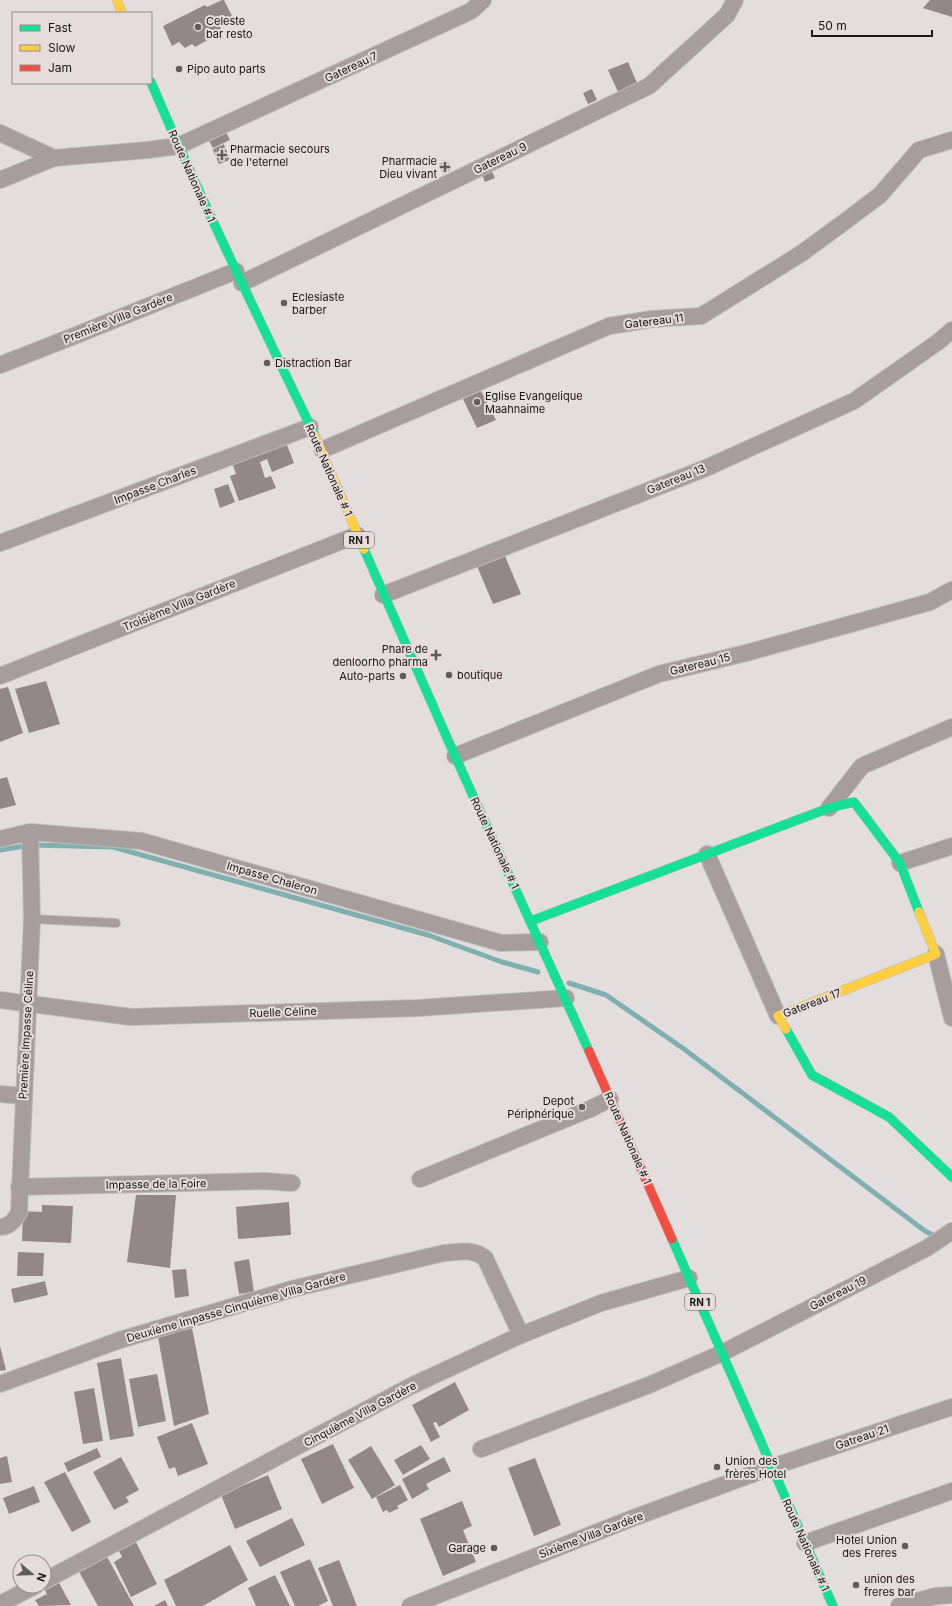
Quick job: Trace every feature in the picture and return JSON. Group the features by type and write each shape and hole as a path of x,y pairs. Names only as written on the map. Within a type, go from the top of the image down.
{"main road":[{"path":"117,0 122,12"},
{"name":"Route Nationale # 1","path":"152,84 178,146 322,450 383,595 566,998 833,1606"},
{"path":"531,921 829,808 854,802 900,863 936,954"},
{"name":"Gatereau 17","path":"936,954 778,1016 812,1075 889,1117 952,1177"}],"street":[{"name":"Gatereau 7","path":"54,158 178,146 471,11 483,0"},
{"name":"Gatereau 9","path":"239,277 649,86 727,15 735,0"},
{"path":"0,133 54,158"},
{"name":"Gatereau 11","path":"322,450 609,326 652,319 701,316 802,253 880,195 919,150 952,140"},
{"path":"0,180 54,158"},
{"name":"Première Villa Gardère","path":"0,365 79,334 239,277"},
{"name":"Gatereau 13","path":"383,595 706,468 854,401 938,342 952,330"},
{"name":"Impasse Charles","path":"0,543 310,427"},
{"name":"Troisième Villa Gardère","path":"0,676 357,535"},
{"name":"Gatereau 15","path":"455,756 659,674 746,653 930,602 952,590"},
{"path":"829,808 862,766 952,727"},
{"name":"Impasse Chaleron","path":"0,839 30,832 140,841 501,943 540,942"},
{"name":"Première Impasse Céline","path":"0,1227 5,1227 14,1221 19,1212 32,919 30,832"},
{"path":"900,863 952,846"},
{"path":"708,854 778,1016"},
{"path":"936,954 952,1018"},
{"name":"Ruelle Céline","path":"0,1000 131,1017 418,1008 566,998"},
{"path":"0,1094 23,1096"},
{"path":"420,1178 590,1108 610,1098"},
{"name":"Impasse de la Foire","path":"19,1187 265,1181 292,1184"},
{"name":"Gatereau 19","path":"481,1449 649,1385 722,1353 927,1248 952,1231"},
{"name":"Deuxième Impasse Cinquième Villa Gardère","path":"0,1384 120,1340 292,1289 444,1253 469,1251 477,1252 485,1258 521,1335"},
{"name":"Cinquième Villa Gardère","path":"52,1577 411,1386 521,1335 601,1303 689,1278"},
{"name":"Gatreau 21","path":"772,1467 952,1407"},
{"name":"Sixième Villa Gardère","path":"410,1606 633,1518 772,1467"},
{"path":"805,1543 952,1491"},
{"path":"0,1604 19,1594"},
{"path":"899,1606 936,1596 952,1595"}],"lane":[{"path":"32,919 116,923"}],"building":[{"path":"224,0 232,16 219,24 222,32 195,47 192,44 185,48 179,42 172,46 163,26 205,5 207,7"},
{"path":"930,0 952,0 952,17 923,8"},
{"path":"628,62 638,85 618,92 608,70"},
{"path":"592,89 597,100 588,104 583,93"},
{"path":"226,132 230,140 213,148 209,141"},
{"path":"224,144 225,148 214,153 213,149"},
{"path":"226,149 230,160 219,164 214,153"},
{"path":"447,161 452,169 443,174 439,164"},
{"path":"490,168 495,178 485,182 481,172"},
{"path":"481,391 496,420 477,428 463,399"},
{"path":"285,440 294,463 272,472 267,459 260,462 265,478 271,476 276,488 239,501 230,476 236,474 232,463"},
{"path":"228,484 235,502 220,508 214,489"},
{"path":"505,556 521,594 493,604 477,566"},
{"path":"46,681 60,724 29,733 15,689"},
{"path":"8,687 23,733 0,742 0,689"},
{"path":"7,777 16,805 0,809 0,779"},
{"path":"136,1195 176,1195 170,1268 127,1262"},
{"path":"289,1202 291,1235 238,1239 236,1207"},
{"path":"42,1205 73,1206 71,1243 22,1241 23,1211 42,1212"},
{"path":"18,1252 44,1253 43,1276 17,1276"},
{"path":"249,1259 254,1292 239,1294 234,1262"},
{"path":"186,1269 189,1296 175,1298 172,1270"},
{"path":"45,1281 48,1295 14,1303 11,1289"},
{"path":"192,1328 209,1414 174,1426 158,1337"},
{"path":"0,1346 6,1370 0,1371"},
{"path":"121,1358 134,1436 110,1440 97,1363"},
{"path":"157,1374 166,1421 138,1427 129,1379"},
{"path":"455,1382 469,1410 439,1427 436,1422 433,1423 440,1437 431,1442 412,1405"},
{"path":"94,1388 103,1441 83,1444 74,1392"},
{"path":"192,1423 208,1464 178,1476 175,1467 169,1469 157,1437"},
{"path":"333,1444 354,1488 322,1504 301,1459"},
{"path":"421,1445 430,1459 403,1475 394,1460"},
{"path":"371,1446 395,1485 372,1499 348,1460"},
{"path":"97,1448 101,1457 68,1472 64,1463"},
{"path":"7,1456 12,1482 0,1484 0,1458"},
{"path":"121,1457 139,1490 126,1497 129,1502 114,1510 93,1472"},
{"path":"444,1457 451,1471 426,1484 429,1489 412,1499 402,1479"},
{"path":"535,1458 561,1525 534,1536 508,1468"},
{"path":"65,1472 91,1522 72,1532 44,1482"},
{"path":"268,1475 282,1509 235,1529 221,1495"},
{"path":"400,1485 408,1500 397,1506 399,1508 389,1513 387,1510 383,1512 376,1497"},
{"path":"34,1486 40,1502 9,1514 3,1498"},
{"path":"462,1501 472,1526 463,1530 476,1562 443,1576 420,1519"},
{"path":"292,1518 305,1545 260,1567 246,1541"},
{"path":"136,1542 157,1584 131,1597 114,1562 122,1557 119,1551"},
{"path":"230,1545 248,1580 203,1606 176,1606 164,1580"},
{"path":"105,1553 134,1606 98,1606 77,1568"},
{"path":"310,1559 328,1601 318,1606 295,1606 280,1572"},
{"path":"339,1560 357,1606 333,1606 318,1568"},
{"path":"275,1575 290,1606 256,1606 248,1588"},
{"path":"57,1579 71,1605 39,1606 35,1600 47,1594 52,1594 52,1582"},
{"path":"165,1600 168,1606 154,1606"}],"waterway":[{"path":"0,850 31,845 113,847 428,935 502,962 538,972"},
{"path":"569,983 606,995 684,1049 925,1231 937,1237"}],"traffic: fast":[{"path":"152,84 211,216 315,436"},
{"path":"364,549 455,756 589,1051"},
{"path":"531,921 829,808 854,802 900,863 919,912"},
{"path":"786,1029 812,1075 889,1117 952,1177"},
{"path":"672,1239 833,1606"}],"traffic: slow":[{"path":"117,0 122,12"},
{"path":"315,436 364,549"},
{"path":"786,1029 778,1016 936,954 919,912"}],"traffic: jam":[{"path":"589,1051 672,1239"}],"place":[{"name":"Celeste bar resto","path":"198,27"},
{"name":"Pipo auto parts","path":"179,69"},
{"name":"Pharmacie secours de l'eternel","path":"222,155"},
{"name":"Pharmacie Dieu vivant","path":"445,167"},
{"name":"Eclesiaste barber","path":"284,303"},
{"name":"Distraction Bar","path":"267,363"},
{"name":"Eglise Evangelique Maahnaime","path":"477,402"},
{"name":"Phare de denloorho pharma","path":"436,655"},
{"name":"boutique","path":"449,675"},
{"name":"Auto-parts","path":"403,676"},
{"name":"Depot Périphérique","path":"582,1107"},
{"name":"Union des frères Hotel","path":"717,1467"},
{"name":"Hotel Union des Freres","path":"905,1546"},
{"name":"Garage","path":"494,1548"},
{"name":"union des freres bar","path":"856,1585"}]}
